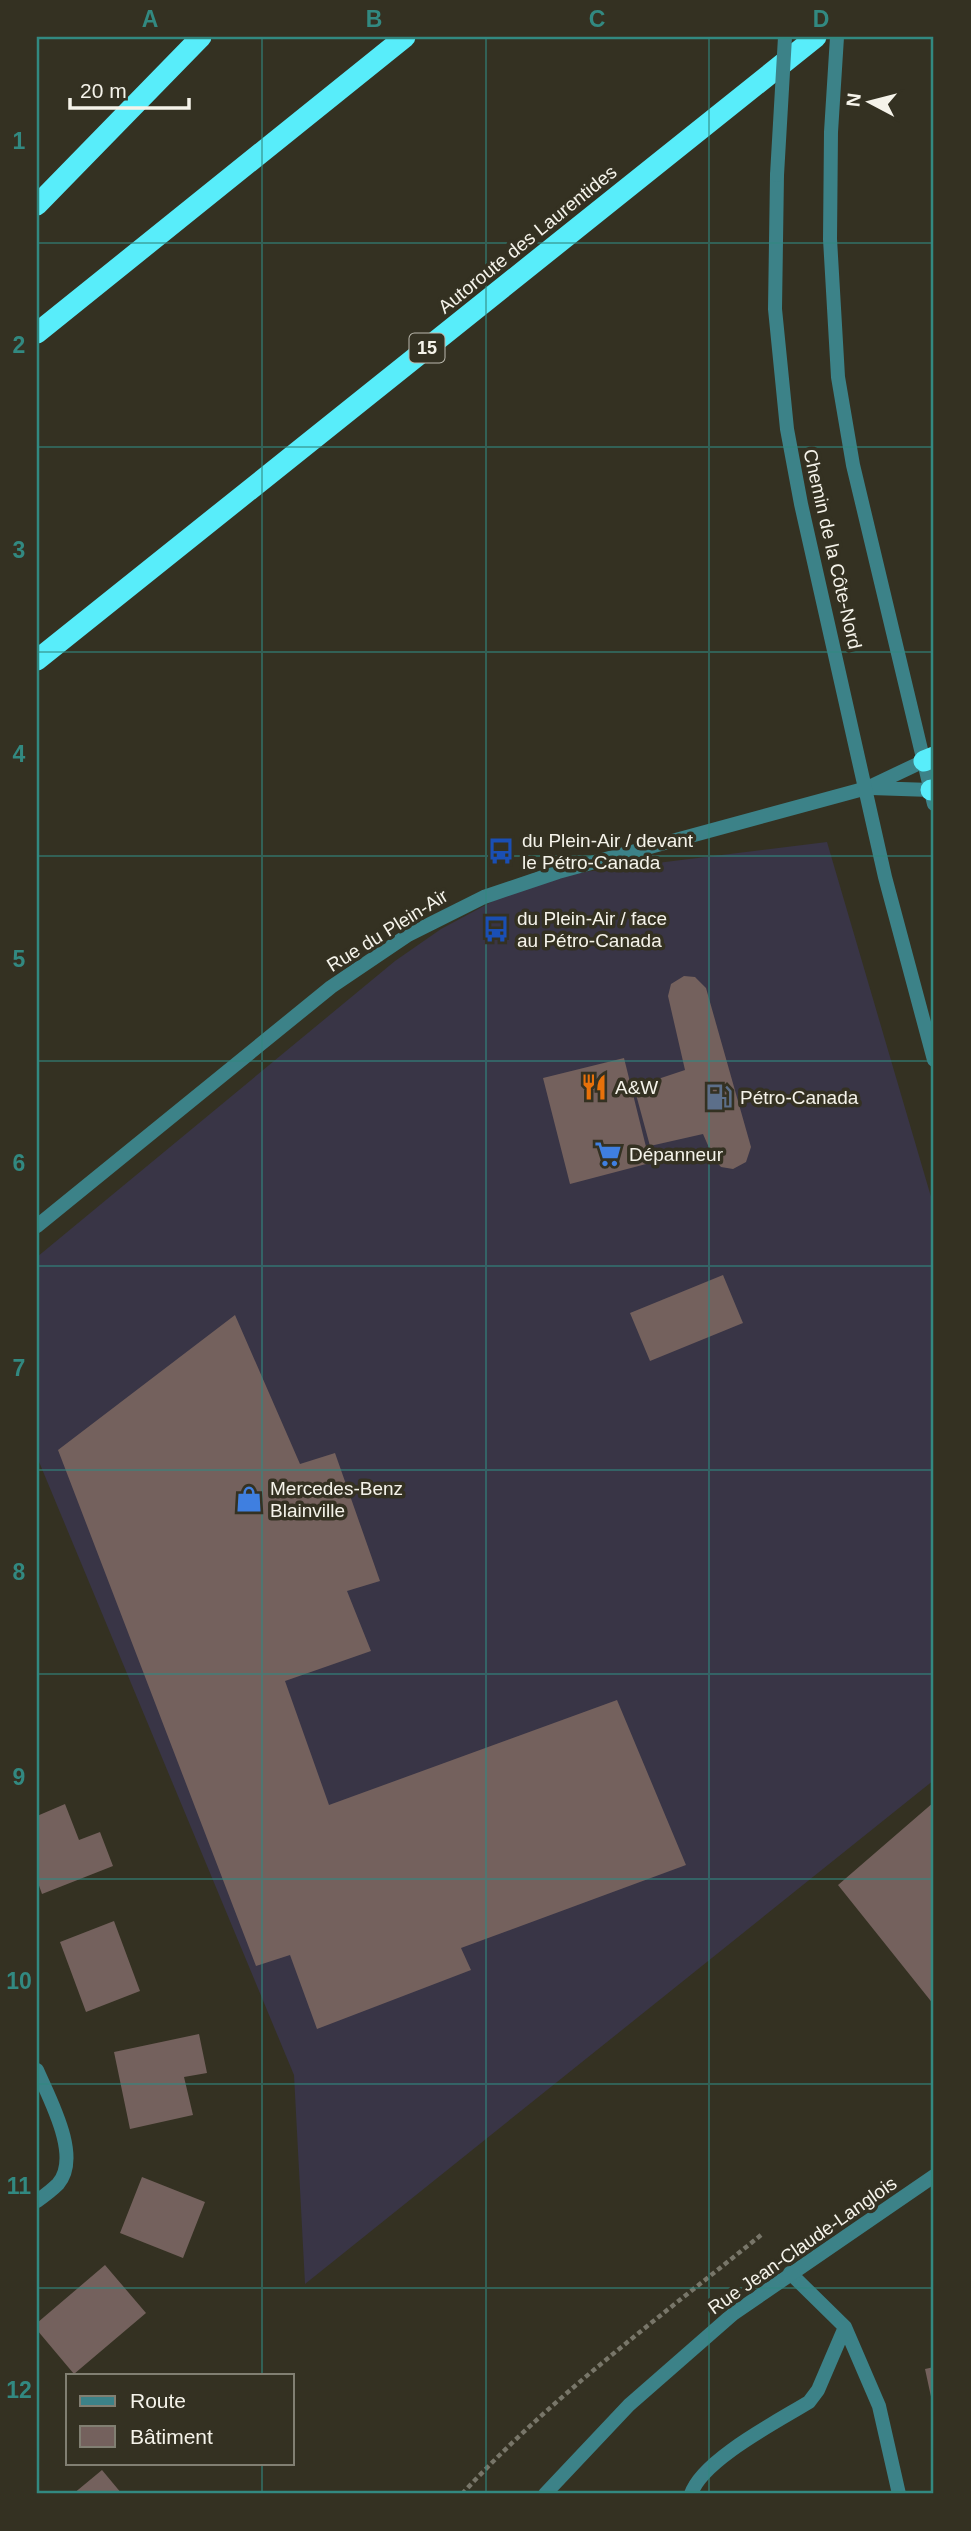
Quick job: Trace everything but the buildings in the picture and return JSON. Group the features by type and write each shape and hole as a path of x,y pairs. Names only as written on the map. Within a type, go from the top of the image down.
{"highway":[{"path":"37,205 201,37"},
{"path":"37,333 405,37"},
{"name":"Autoroute des Laurentides","path":"37,660 816,37"}],"street":[{"name":"Chemin de la Côte-Nord","path":"785,37 777,175 775,309 787,429 801,504 888,889 934,1060"},
{"name":"Chemin de la Côte-Nord","path":"837,37 831,132 830,288 841,398 853,465 929,759 933,794"},
{"name":"Rue du Plein-Air","path":"37,1226 341,979 408,935 458,907 558,872 867,788 929,759"},
{"name":"Rue du Plein-Air","path":"867,788 933,794"},
{"path":"37,2070 61,2128 68,2156 60,2182 37,2202"},
{"name":"Rue Jean-Claude-Langlois","path":"545,2494 629,2405 733,2314 934,2176"},
{"path":"790,2273 845,2327 880,2406 899,2494"},
{"path":"691,2494 694,2485 729,2451 809,2402 818,2390 845,2327"}],"path":[{"path":"462,2494 564,2397 761,2235"}],"shaded area":[{"path":"827,842 934,1207 934,1780 305,2284 294,2075 37,1457 37,1257 395,961 441,929 536,878"}],"place":[{"name":"du Plein-Air / devant le Pétro-Canada","path":"501,851"},
{"name":"du Plein-Air / face au Pétro-Canada","path":"496,929"},
{"name":"A&W","path":"594,1087"},
{"name":"Pétro-Canada","path":"719,1097"},
{"name":"Dépanneur","path":"608,1154"},
{"name":"Mercedes-Benz Blainville","path":"249,1499"}]}
